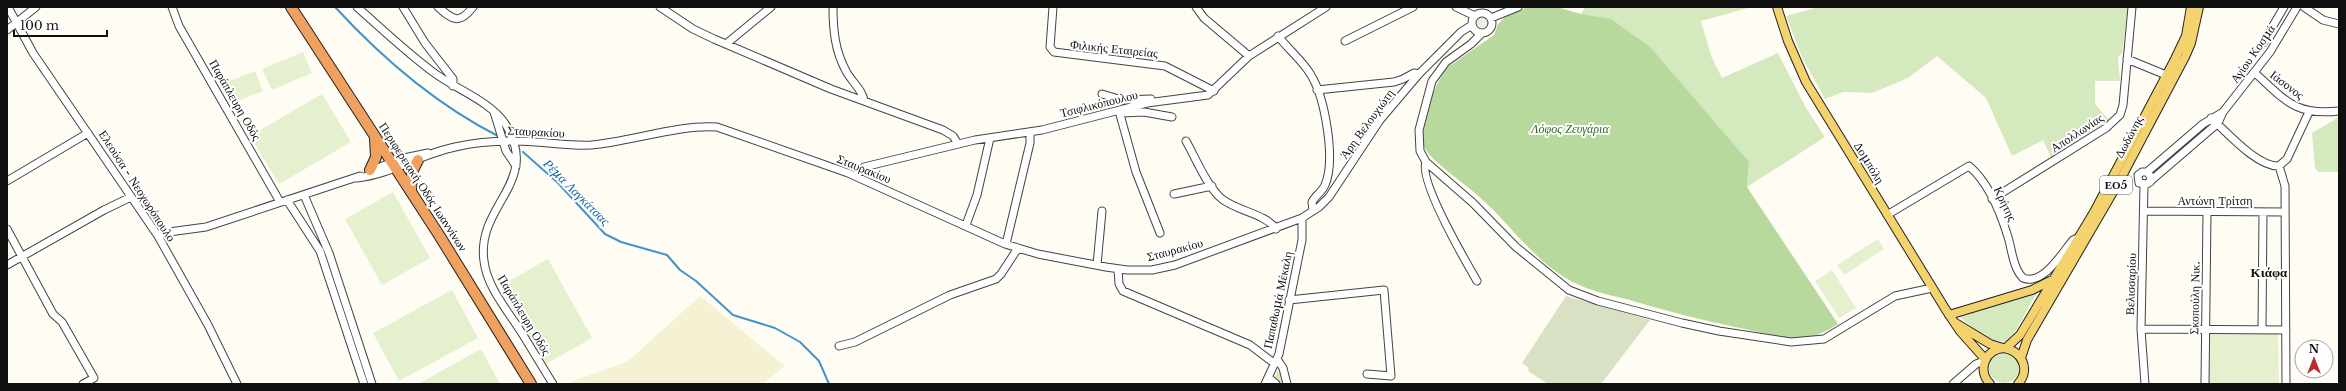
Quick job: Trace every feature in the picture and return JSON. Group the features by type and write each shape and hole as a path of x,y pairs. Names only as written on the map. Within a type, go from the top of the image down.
{"highway":[{"name":"Περιφερειακή Οδός Ιωαννίνων","path":"291,7 375,138 411,191 531,384"},
{"path":"370,170 376,157 375,138"},
{"path":"411,191 412,172 418,160"}],"main road":[{"name":"Δομπόλη","path":"1777,7 1788,41 1806,82 1949,315 1985,360"},
{"name":"Δωδώνης","path":"1985,360 1994,351 2005,348 2020,335 2051,281 2123,166 2166,75 2185,39 2191,7"},
{"name":"Δωδώνης","path":"2023,377 2024,366 2022,358 2027,340 2185,57 2191,43 2199,7"},
{"path":"1949,315 2032,290 2051,281"},
{"path":"1956,324 1990,344 2014,351 2022,358"},
{"path":"1985,360 1983,372 1988,383"},
{"path":"2018,384 2023,377 2029,384"}],"street":[{"name":"Ελεούσα - Νεοχωρόπουλο","path":"8,7 16,24 34,53 158,236 208,325 237,384"},
{"path":"7,30 36,7"},
{"name":"Παράπλευρη Οδός","path":"172,7 179,26 284,201 320,251 364,384"},
{"name":"Παράπλευρη Οδός","path":"357,7 420,62 453,86 494,112 505,124 513,141 516,166 510,187 487,225 484,239 484,261 493,287 553,384"},
{"path":"403,7 425,43 453,79 453,86"},
{"path":"438,7 449,17 458,19 465,16 473,7"},
{"path":"660,7 693,29 726,44 864,101 948,132 958,144"},
{"path":"726,44 770,7"},
{"path":"833,7 834,40 838,55 846,73 862,95 864,101"},
{"name":"Φιλικής Εταιρείας","path":"1053,7 1050,47 1054,52 1165,66 1214,91"},
{"path":"1196,7 1208,21 1249,56"},
{"name":"Τσιφλικόπουλου","path":"856,176 864,167 958,144 1030,132 1166,100 1203,97 1214,91 1249,56 1278,36 1326,7"},
{"path":"1345,41 1413,7"},
{"path":"1456,7 1475,16 1518,7"},
{"name":"Απολλωνίας","path":"1992,199 2114,122 2123,109 2132,7"},
{"path":"2263,43 2284,7"},
{"name":"Αγίου Κοσμά","path":"2147,184 2218,123 2223,112 2254,73 2297,7"},
{"path":"2304,7 2323,20 2339,24"},
{"path":"1488,13 1491,28 1482,33 1471,44 1443,66 1431,85 1418,138 1420,151 1426,162 1479,208 1525,255 1569,290 1598,301 1682,323 1779,341 1815,341 1827,337 1895,296 1932,288"},
{"path":"1475,16 1472,25 1477,32 1482,33"},
{"name":"Άρη Βελουχιώτη","path":"1276,229 1302,218 1313,211 1329,197 1380,120 1420,74 1461,32 1472,25"},
{"path":"1278,36 1309,72 1317,90 1325,118 1329,158 1326,183 1311,204 1313,211"},
{"path":"2127,59 2166,75"},
{"path":"1317,90 1394,82 1414,73 1420,74"},
{"name":"Ιάσονος","path":"2254,73 2287,101 2308,112"},
{"path":"1102,94 1122,100 1166,100"},
{"path":"1119,111 1123,113 1144,112 1172,117"},
{"path":"1119,111 1134,167 1160,233"},
{"path":"2211,118 2258,159 2269,165 2279,166 2287,160 2308,112 2339,111"},
{"path":"494,112 508,156 516,166"},
{"name":"Αγίου Κοσμά","path":"2147,172 2211,118 2223,112"},
{"name":"Σταυρακίου","path":"433,153 468,144 503,141 593,145 694,128 714,127 856,176 1006,244 1038,254 1118,269 1144,270 1169,266 1276,229"},
{"path":"1006,244 1030,143 1030,132"},
{"path":"7,181 88,133"},
{"path":"966,225 977,195 990,138"},
{"path":"1186,141 1212,186 1224,201 1268,221 1276,229"},
{"path":"158,236 169,232 206,227 433,153"},
{"path":"357,178 370,170 418,160 433,153"},
{"path":"1426,162 1426,172 1436,201 1457,246 1477,281"},
{"name":"Κρήτης","path":"1887,215 1967,166 1978,175 1992,199 2007,235 2017,269 2025,279 2034,278 2048,270 2073,240 2078,238"},
{"path":"2123,166 2138,175"},
{"path":"2279,166 2285,182 2286,384"},
{"path":"2142,172 2147,172 2151,177 2147,184 2138,182 2138,175 2142,172"},
{"name":"Βελισσαρίου","path":"2145,384 2141,329 2144,211 2147,184"},
{"path":"1174,194 1212,186"},
{"path":"304,195 328,249 372,384"},
{"path":"7,265 104,210 131,197"},
{"path":"1097,265 1102,211"},
{"name":"Αντώνη Τρίτση","path":"2144,211 2285,212"},
{"name":"Σκοπούλη Νικ.","path":"2205,384 2207,212"},
{"path":"2262,330 2263,212"},
{"name":"Παπαθωμά Μέκαλη","path":"1267,381 1276,361 1302,240 1302,218"},
{"path":"7,229 53,314 62,322 94,378 83,384"},
{"path":"839,346 855,342 950,295 996,279 1018,248"},
{"path":"1118,269 1119,284 1123,291 1250,345 1276,361 1283,368 1287,384"},
{"path":"1289,300 1384,290 1391,376 1367,374"},
{"path":"2141,329 2286,330"},
{"path":"1953,384 1976,364 1985,360"},
{"path":"1267,381 1276,384"}],"shaded area":[{"path":"1480,16 1486,16 1490,20 1490,26 1486,30 1480,30 1476,26 1476,20"},
{"path":"700,296 785,366 763,384 574,384 572,381 627,362"}],"green space":[{"name":"Λόφος Ζευγάρια","path":"1527,7 1557,7 1581,14 1611,19 1650,47 1749,162 1747,187 1838,324 1821,333 1802,338 1778,336 1682,315 1586,288 1564,277 1551,268 1529,248 1487,204 1432,157 1424,146 1423,127 1433,93 1443,74 1448,67 1494,35 1498,24 1506,16"},
{"path":"1585,7 1752,7 1701,21 1711,56 1722,78 1778,53 1806,108 1825,137 1747,187 1749,162 1581,14"},
{"path":"1819,7 2128,7 2122,54 2118,57 2120,81 2095,81 2095,104 2109,120 2051,157 2043,140 2012,156 1986,98 1937,56 1908,78 1872,93 1843,92 1825,99 1802,57 1786,16"},
{"path":"303,52 312,73 272,90 262,69"},
{"path":"255,71 263,91 230,104 222,84"},
{"path":"322,94 351,142 279,184 250,136"},
{"path":"2339,117 2339,172 2318,172 2315,167 2312,133"},
{"path":"2205,127 2208,130 2155,175 2152,172"},
{"path":"393,192 430,258 382,285 345,219"},
{"path":"1878,239 1884,249 1844,275 1837,265"},
{"path":"548,259 592,338 544,365 500,286"},
{"path":"1832,270 1856,308 1839,318 1815,281"},
{"path":"452,290 478,338 399,381 373,333"},
{"path":"2038,291 2016,330 2006,341 1993,340 1986,337 1957,314"},
{"path":"1566,296 1650,320 1601,384 1548,384 1528,371 1529,368 1522,363"},
{"path":"2208,331 2278,332 2279,384 2207,384"},
{"path":"481,349 500,384 418,384"},
{"path":"2004,353 2015,357 2019,368 2015,379 2004,383 1993,379 1989,368 1993,357"},
{"path":"1277,371 1281,372 1285,384 1280,384 1275,378"}],"waterway":[{"name":"Ρέμα Λαγκάτσας","path":"335,7 371,44 410,79 453,110 498,136"},
{"name":"Ρέμα Λαγκάτσας","path":"523,152 558,183 605,234 621,242 667,255 680,270 696,281 733,315 775,328 800,342 819,361 829,384"}],"district":[{"name":"Κιάφα","path":"2269,272"}]}
